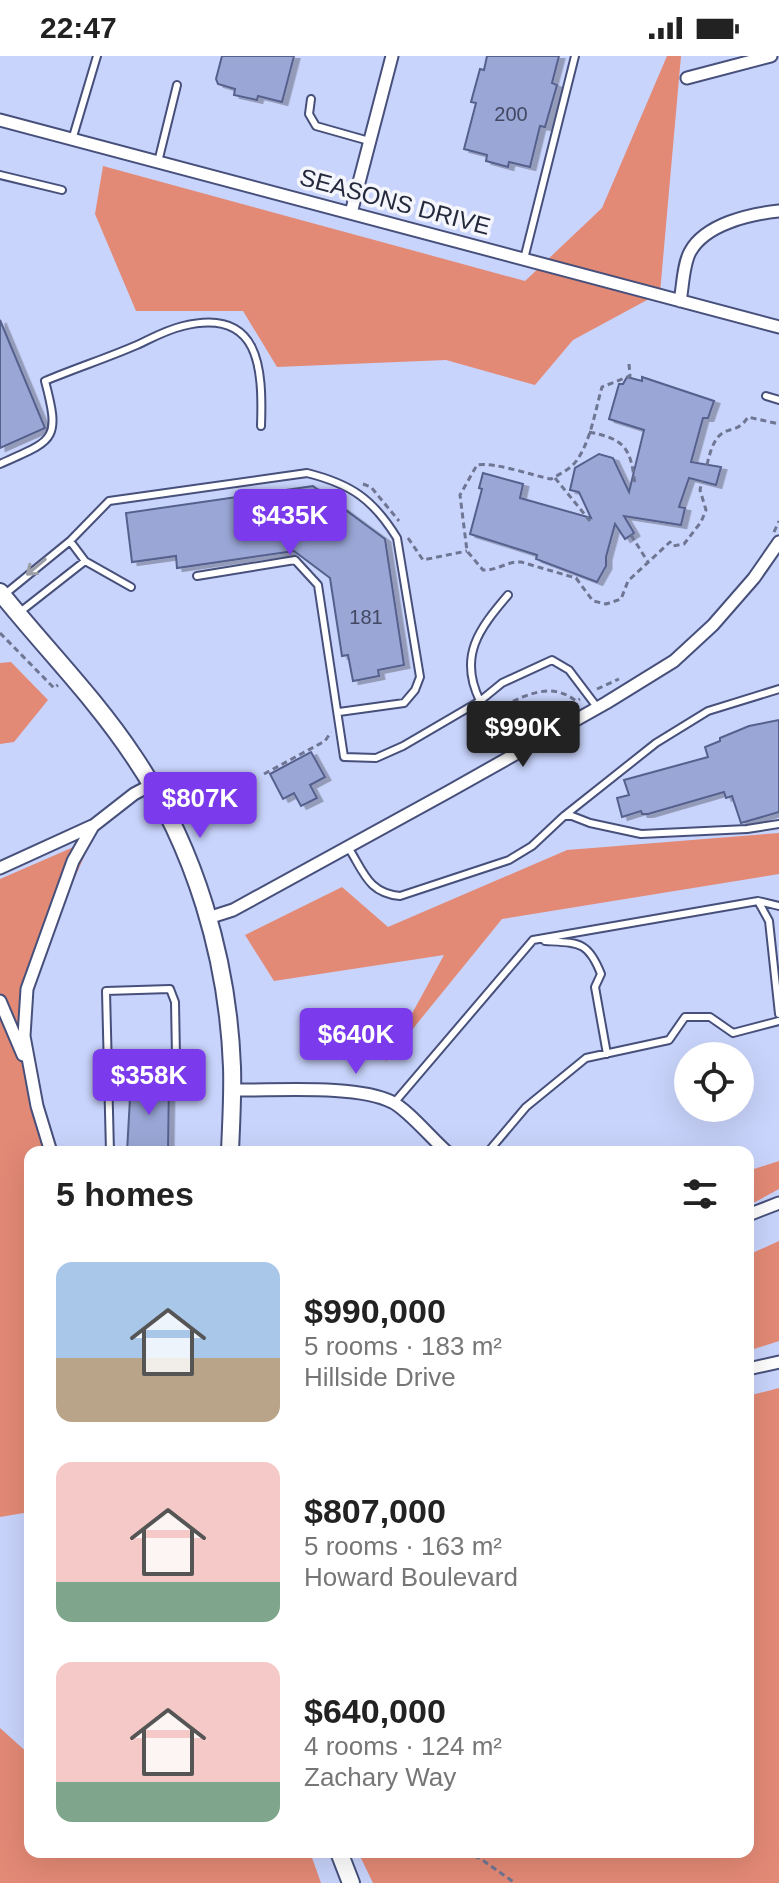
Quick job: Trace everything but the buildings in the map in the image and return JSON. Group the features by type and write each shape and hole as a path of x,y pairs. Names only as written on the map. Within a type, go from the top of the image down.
{"main road":[{"path":"6,603 119,737 151,785 187,860 208,918 223,976 229,1019 230,1146"},
{"path":"341,1858 351,1883"}],"street":[{"path":"351,213 392,56"},
{"path":"687,78 771,56"},
{"name":"SEASONS DRIVE","path":"0,120 779,327"},
{"path":"680,301 689,254 699,239 727,224 759,213 779,211"},
{"path":"208,918 233,910 348,847 674,661 713,625 754,578 776,538"},
{"path":"0,868 93,826 134,794 151,785"},
{"path":"49,1146 37,1106 24,1036 27,989 73,861 93,826"},
{"path":"0,1001 31,1075"},
{"path":"232,1090 348,1092 379,1097 394,1103 441,1146"},
{"path":"754,1213 779,1203"},
{"path":"754,1368 779,1362"}],"lane":[{"path":"72,140 97,56"},
{"path":"524,259 575,56"},
{"path":"158,162 177,85"},
{"path":"311,99 309,114 316,126 369,141"},
{"path":"0,175 62,190"},
{"path":"0,464 41,445 52,433 54,415 45,381 185,325 219,323 238,328 251,343 260,378 261,426"},
{"path":"766,396 779,400"},
{"path":"6,603 109,501 307,473 330,479 355,490 385,519 397,538 420,677 415,690 404,703 339,712"},
{"path":"70,541 85,561 131,587"},
{"path":"197,576 295,560 318,585 344,757 376,758 403,746 480,701 502,683 552,660 569,670 597,707"},
{"path":"6,603 85,561"},
{"path":"480,701 469,666 473,644 508,595"},
{"path":"348,847 370,883 382,894 400,896 509,860 532,846 564,816 656,743 708,711 779,689"},
{"path":"564,816 641,834 747,829 779,824"},
{"path":"758,901 769,921 779,1014"},
{"path":"394,1103 533,940 758,901 779,906"},
{"path":"533,940 577,943 592,952 601,974 595,987 607,1054"},
{"path":"108,1059 176,1057 175,1002 170,989 106,991 110,1146"},
{"path":"493,1146 526,1107 586,1058 669,1040 685,1017 710,1017 733,1033 779,1021"}],"path":[{"path":"629,364 630,376 602,387 577,461 555,477 551,479 514,472 490,463 477,465 460,495 467,551 483,570 491,571 513,561 570,575 581,582 589,597 598,603 621,599 628,581 670,542 673,546 684,544 701,522 706,510 700,490 702,481"},
{"path":"707,465 711,444 718,434 744,423 748,417 779,424"},
{"path":"589,432 614,437 627,449 635,485"},
{"path":"555,477 590,521"},
{"path":"776,538 779,521"},
{"path":"631,535 648,562"},
{"path":"423,560 467,551"},
{"path":"0,633 54,688 69,674"},
{"path":"588,695 625,676"},
{"path":"479,1858 515,1883"}],"shaded area":[{"path":"667,56 681,56 660,293 573,340 535,385 446,360 277,367 243,311 136,311 95,214 103,166 525,281 602,208"},
{"path":"11,662 48,700 14,742 0,744 0,663"},
{"path":"779,833 779,874 502,919 385,1063 444,955 274,981 245,935 342,887 388,927 567,850"},
{"path":"92,839 29,980 26,1053 53,1146 24,1146 24,1513 0,1517 0,879"},
{"path":"779,1161 779,1189 754,1203 754,1169"},
{"path":"779,1241 779,1341 754,1349 754,1252"},
{"path":"779,1388 779,1883 373,1883 361,1858 754,1858 754,1394"},
{"path":"0,1728 24,1750 24,1858 312,1858 321,1883 0,1883"}]}
